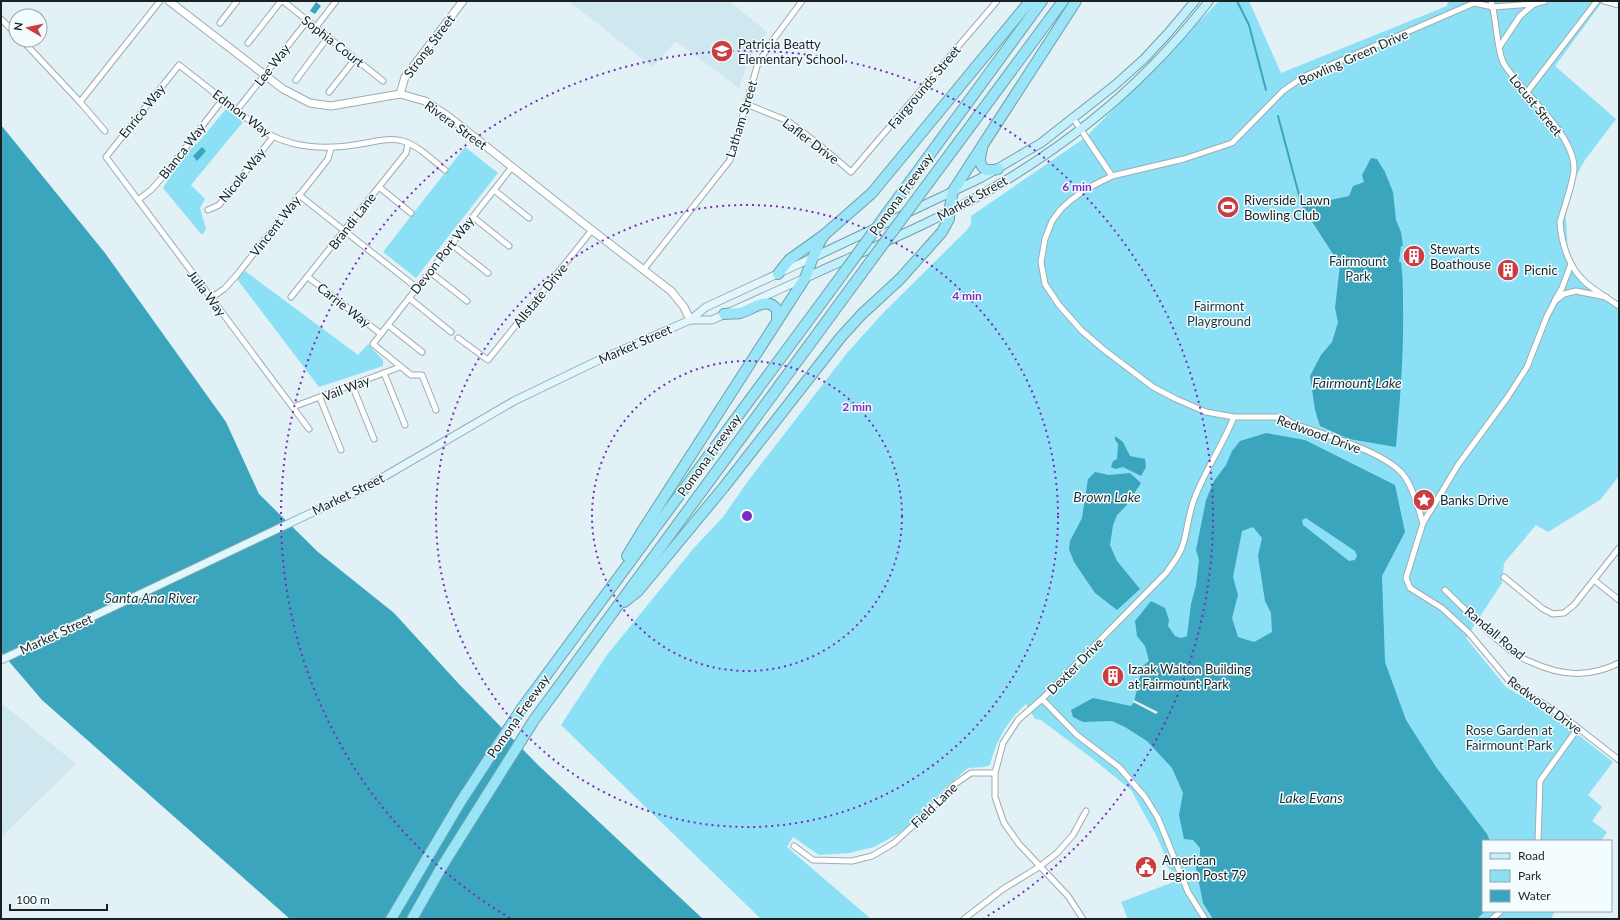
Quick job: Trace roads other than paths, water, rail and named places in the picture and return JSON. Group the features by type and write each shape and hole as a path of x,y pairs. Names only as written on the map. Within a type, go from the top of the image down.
{"highway":[{"path":"778,274 789,260 824,235 872,193 1030,1"},
{"name":"Pomona Freeway","path":"391,919 461,801 522,708 842,275 1042,1"},
{"name":"Pomona Freeway","path":"412,919 444,862 534,720 614,609 1063,1"},
{"path":"614,609 638,591 724,487 841,337 862,314 900,279 942,232 948,221 953,191 1076,1"},
{"path":"983,146 980,156 981,165 987,170 998,169"},
{"path":"606,595 640,533 805,278 814,257 816,248 824,235"},
{"path":"724,314 740,313 769,303 777,310 777,321"}],"main road":[{"name":"Market Street","path":"1,660 340,500 368,486 514,401 599,360 690,320 706,307 998,169 1041,143 1115,85 1144,59 1170,32 1195,1"},
{"name":"Market Street","path":"690,320 712,320 949,212 1010,177 1080,128 1121,95 1150,68 1182,34 1209,1"}],"street":[{"path":"80,102 160,1"},
{"name":"Rivera Street","path":"169,1 283,89 310,103 331,106 400,94 425,102 449,117 677,296 690,320"},
{"path":"220,23 237,1"},
{"path":"248,43 282,1"},
{"name":"Sophia Court","path":"282,1 308,20 383,81"},
{"path":"316,27 336,1"},
{"name":"Strong Street","path":"400,94 405,77 463,1"},
{"name":"Latham Street","path":"644,269 730,160 758,64 772,40 802,1"},
{"name":"Fairgrounds Street","path":"851,172 998,1"},
{"path":"1491,1 1493,7"},
{"path":"1493,7 1497,1"},
{"path":"1493,7 1534,4 1545,1"},
{"path":"1527,92 1597,1"},
{"path":"1604,1 1619,5"},
{"name":"Bowling Green Drive","path":"1112,176 1184,159 1232,143 1276,98 1288,87 1303,77 1474,4 1493,7"},
{"path":"1500,46 1520,16 1534,4"},
{"name":"Locust Street","path":"1493,7 1503,62 1513,77 1549,117 1573,156 1574,169 1560,222 1560,231 1571,264 1582,279 1619,306"},
{"name":"Lee Way","path":"237,110 308,20"},
{"path":"296,80 328,37"},
{"path":"29,48 105,131"},
{"path":"329,92 355,58"},
{"name":"Edmon Way","path":"179,66 263,131 273,137 286,142 331,148 393,139 415,147 445,170"},
{"name":"Enrico Way","path":"106,157 179,66"},
{"name":"Bianca Way","path":"138,200 151,190 166,173 223,99"},
{"name":"Lafler Drive","path":"746,104 788,121 818,143 851,172"},
{"path":"1073,118 1112,176"},
{"name":"Nicole Way","path":"208,210 219,205 273,137"},
{"name":"Brandi Lane","path":"291,297 406,153 408,144"},
{"name":"Vincent Way","path":"211,298 224,289 236,276 328,159 331,148"},
{"name":"Julia Way","path":"106,157 309,429"},
{"name":"Devon Port Way","path":"400,367 373,344 512,167"},
{"name":"Redwood Drive","path":"1112,176 1086,189 1061,209 1052,221 1045,239 1041,262 1045,284 1059,305 1077,326 1103,349 1153,387 1206,412 1234,417 1284,418 1292,423 1384,458 1405,477 1412,490 1423,523 1406,578 1410,588 1442,608 1469,633 1510,682 1564,717 1619,760"},
{"path":"379,187 412,213"},
{"path":"494,190 529,218"},
{"path":"299,195 417,288"},
{"path":"473,217 509,246"},
{"name":"Allstate Drive","path":"458,338 488,360 592,230"},
{"path":"451,244 488,273"},
{"path":"1423,523 1458,465 1507,398 1527,367 1547,316 1562,288 1571,264"},
{"path":"430,272 467,301"},
{"name":"Carrie Way","path":"308,277 381,334"},
{"path":"1555,301 1564,294 1576,291 1606,296"},
{"path":"409,298 451,332"},
{"path":"388,325 422,352"},
{"path":"400,367 411,375 422,375 436,410"},
{"name":"Vail Way","path":"292,407 320,398 400,367"},
{"path":"384,373 405,425"},
{"path":"352,386 374,439"},
{"path":"320,398 341,450"},
{"name":"Dexter Drive","path":"1205,919 1188,892 1158,818 1145,797 1119,767 1077,735 1042,699 1166,573 1178,557 1184,542 1194,499 1201,482 1225,439 1234,417"},
{"path":"1504,577 1543,609 1554,614 1564,613 1574,606 1619,548"},
{"path":"1594,580 1619,600"},
{"name":"Randall Road","path":"1444,590 1518,656 1541,667 1573,674 1602,670 1619,663"},
{"path":"1042,699 1018,720 1003,743 995,773 995,798 1004,823 1019,844 1039,867 1068,896 1084,919"},
{"path":"1538,840 1540,781 1578,728"},
{"name":"Field Lane","path":"794,846 813,860 852,861 872,856 894,843 930,811 955,784 971,773 995,773"},
{"path":"964,919 1003,889 1039,867 1057,853 1073,835 1086,811"},
{"path":"1492,919 1500,912"}],"water":[{"path":"316,2 321,6 315,14 310,11"},
{"name":"Santa Ana River","path":"1,125 105,253 226,422 259,494 318,552 394,613 458,683 538,765 703,919 290,919 42,700 1,652"},
{"path":"202,147 206,151 197,161 193,156"},
{"name":"Fairmount Lake","path":"1371,158 1377,159 1385,172 1393,192 1396,220 1401,232 1403,246 1401,246 1399,262 1401,262 1403,279 1403,341 1396,447 1349,439 1320,426 1315,410 1310,376 1321,355 1332,342 1338,322 1335,308 1340,265 1302,206 1349,196 1353,186 1364,182 1362,175"},
{"name":"Lake Evans","path":"1266,433 1305,440 1395,485 1405,532 1382,576 1385,662 1406,720 1436,767 1487,834 1490,840 1482,840 1482,912 1484,912 1477,919 1213,919 1203,903 1195,863 1200,858 1200,848 1193,840 1184,839 1179,815 1183,793 1172,768 1147,741 1125,727 1112,721 1083,722 1073,717 1071,710 1093,698 1131,706 1134,702 1142,667 1149,661 1145,646 1137,636 1135,621 1151,601 1165,608 1169,620 1168,626 1175,636 1181,638 1187,636 1199,560 1196,550 1206,500 1214,481 1226,465 1232,451 1240,441","holes":["1306,518 1355,551 1357,556 1355,560 1349,561 1303,525 1302,520","1253,527 1262,538 1258,556 1265,601 1271,613 1272,632 1254,642 1238,637 1232,618 1238,595 1233,577 1242,531"]},
{"path":"1115,436 1123,442 1130,456 1145,459 1146,467 1141,476 1123,467 1115,469 1111,467 1113,461 1117,459 1118,444 1115,440"},
{"name":"Brown Lake","path":"1095,472 1109,475 1130,473 1141,483 1126,506 1117,515 1113,525 1110,545 1117,561 1140,589 1117,610 1095,593 1074,562 1069,549 1070,541 1082,518 1088,479"}],"waterway":[{"path":"1237,1 1249,25 1266,90"},
{"path":"1278,116 1302,206"}],"place":[{"name":"Patricia Beatty Elementary School","path":"722,51"},
{"name":"Riverside Lawn Bowling Club","path":"1228,207"},
{"name":"Stewarts Boathouse","path":"1414,256"},
{"name":"Picnic","path":"1508,270"},
{"name":"Banks Drive","path":"1424,500"},
{"name":"Izaak Walton Building at Fairmount Park","path":"1113,676"},
{"name":"American Legion Post 79","path":"1146,867"}],"park label":[{"name":"Fairmount Park","path":"1358,268"},
{"name":"Fairmont Playground","path":"1219,314"},
{"name":"Rose Garden at Fairmount Park","path":"1509,738"}]}
